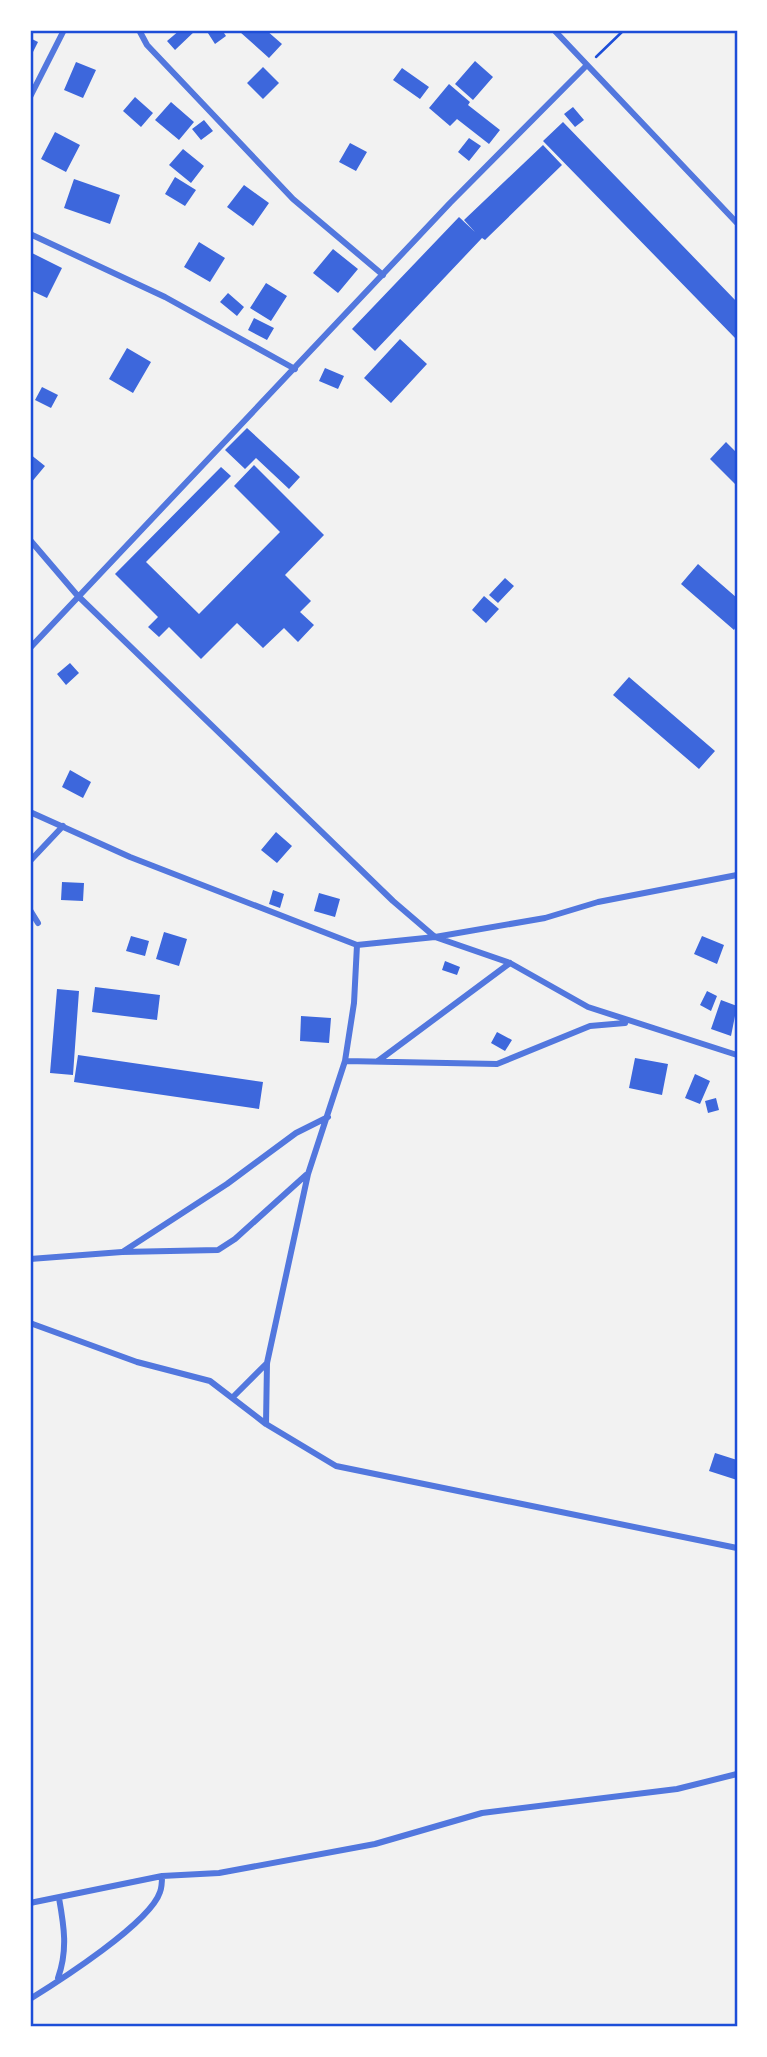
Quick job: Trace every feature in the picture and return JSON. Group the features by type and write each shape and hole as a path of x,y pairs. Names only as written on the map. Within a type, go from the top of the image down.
{"street":[{"path":"30,97 64,30"},
{"path":"139,30 147,45 293,199 383,275"},
{"path":"554,30 737,223"},
{"path":"30,648 77,595 586,66"},
{"path":"30,234 165,297 295,369"},
{"path":"30,540 77,595 393,901 435,937 510,963 572,999 631,1023 737,1055"},
{"path":"30,812 130,857 357,945 435,937 545,918 598,902 737,875"},
{"path":"30,861 63,826"},
{"path":"30,910 38,923"},
{"path":"266,1424 267,1363 308,1174 345,1061 354,1003 357,945"},
{"path":"378,1061 510,963"},
{"path":"345,1061 497,1064 590,1026 631,1023"},
{"path":"122,1252 227,1184 296,1133 328,1117"},
{"path":"30,1259 122,1252 218,1250 235,1239 308,1174"},
{"path":"30,1323 137,1362 210,1381 233,1396 266,1424 336,1466 737,1548"},
{"path":"233,1396 267,1363"},
{"path":"30,1903 162,1876 219,1873 375,1844 482,1813 677,1789 737,1773"},
{"path":"30,1999 99,1955 148,1911 160,1894 162,1876"},
{"path":"58,1979 65,1959 66,1942 59,1898"}],"path":[{"path":"586,66 624,30"}],"building":[{"path":"180,30 196,30 175,50 167,41"},
{"path":"206,30 222,30 226,36 215,44"},
{"path":"266,30 282,44 269,58 240,32"},
{"path":"30,38 38,42 30,58"},
{"path":"475,61 493,77 473,100 455,84"},
{"path":"76,62 96,70 83,98 64,90"},
{"path":"263,67 279,83 263,99 247,83"},
{"path":"402,68 429,87 420,99 393,80"},
{"path":"449,84 470,102 468,105 500,130 489,144 457,119 450,126 429,108"},
{"path":"135,97 153,113 141,127 123,111"},
{"path":"171,102 194,122 179,140 155,120"},
{"path":"573,107 584,120 575,127 564,114"},
{"path":"204,120 213,131 201,140 192,129"},
{"path":"563,122 737,302 737,340 543,141"},
{"path":"55,132 80,145 66,172 41,159"},
{"path":"469,138 481,146 469,161 458,152"},
{"path":"350,143 367,152 356,171 339,162"},
{"path":"543,145 562,165 485,240 482,238 375,351 352,329 459,217 475,232 464,220"},
{"path":"183,149 204,166 191,183 169,165"},
{"path":"175,177 196,190 185,206 165,194"},
{"path":"74,179 120,195 110,224 64,208"},
{"path":"244,185 269,203 253,226 227,207"},
{"path":"199,242 225,258 210,282 184,267"},
{"path":"333,249 358,269 338,293 313,273"},
{"path":"30,252 62,268 47,298 30,290"},
{"path":"266,283 287,296 271,321 250,308"},
{"path":"228,293 244,307 237,316 220,302"},
{"path":"254,318 274,328 267,340 248,330"},
{"path":"400,339 427,364 391,403 364,378"},
{"path":"127,348 151,362 133,393 109,379"},
{"path":"325,368 344,376 338,389 319,381"},
{"path":"42,387 58,395 51,408 35,400"},
{"path":"247,428 300,477 289,489 256,458 245,469 225,450"},
{"path":"726,442 737,453 737,486 710,459"},
{"path":"30,454 45,466 30,484"},
{"path":"254,465 324,535 285,575 311,601 300,612 314,625 298,642 284,628 263,648 237,623 201,659 169,627 159,637 148,627 158,617 115,574 221,467 231,476 146,562 199,614 280,532 234,486"},
{"path":"698,564 737,598 737,625 734,630 681,584"},
{"path":"505,578 514,586 498,603 489,595"},
{"path":"484,596 499,609 486,623 472,610"},
{"path":"70,663 79,673 66,685 57,674"},
{"path":"629,677 715,751 699,769 613,695"},
{"path":"70,770 91,782 83,798 62,787"},
{"path":"276,832 292,846 277,863 261,850"},
{"path":"62,882 84,883 83,901 61,900"},
{"path":"273,890 284,894 280,908 269,904"},
{"path":"319,893 340,899 335,917 314,911"},
{"path":"164,932 187,939 179,966 156,959"},
{"path":"131,936 149,941 145,956 126,951"},
{"path":"702,936 724,945 717,964 694,954"},
{"path":"445,961 460,967 457,975 442,970"},
{"path":"95,987 160,995 157,1020 92,1012"},
{"path":"57,989 79,991 73,1075 50,1073"},
{"path":"707,991 717,996 711,1011 700,1005"},
{"path":"721,1000 737,1006 731,1036 711,1029"},
{"path":"301,1016 331,1018 329,1043 300,1041"},
{"path":"497,1032 512,1040 505,1051 491,1043"},
{"path":"78,1055 263,1082 259,1109 74,1082"},
{"path":"635,1058 668,1064 662,1095 629,1088"},
{"path":"695,1074 710,1081 700,1104 685,1098"},
{"path":"716,1098 719,1110 708,1113 705,1101"},
{"path":"715,1453 737,1460 737,1480 709,1471"}]}
